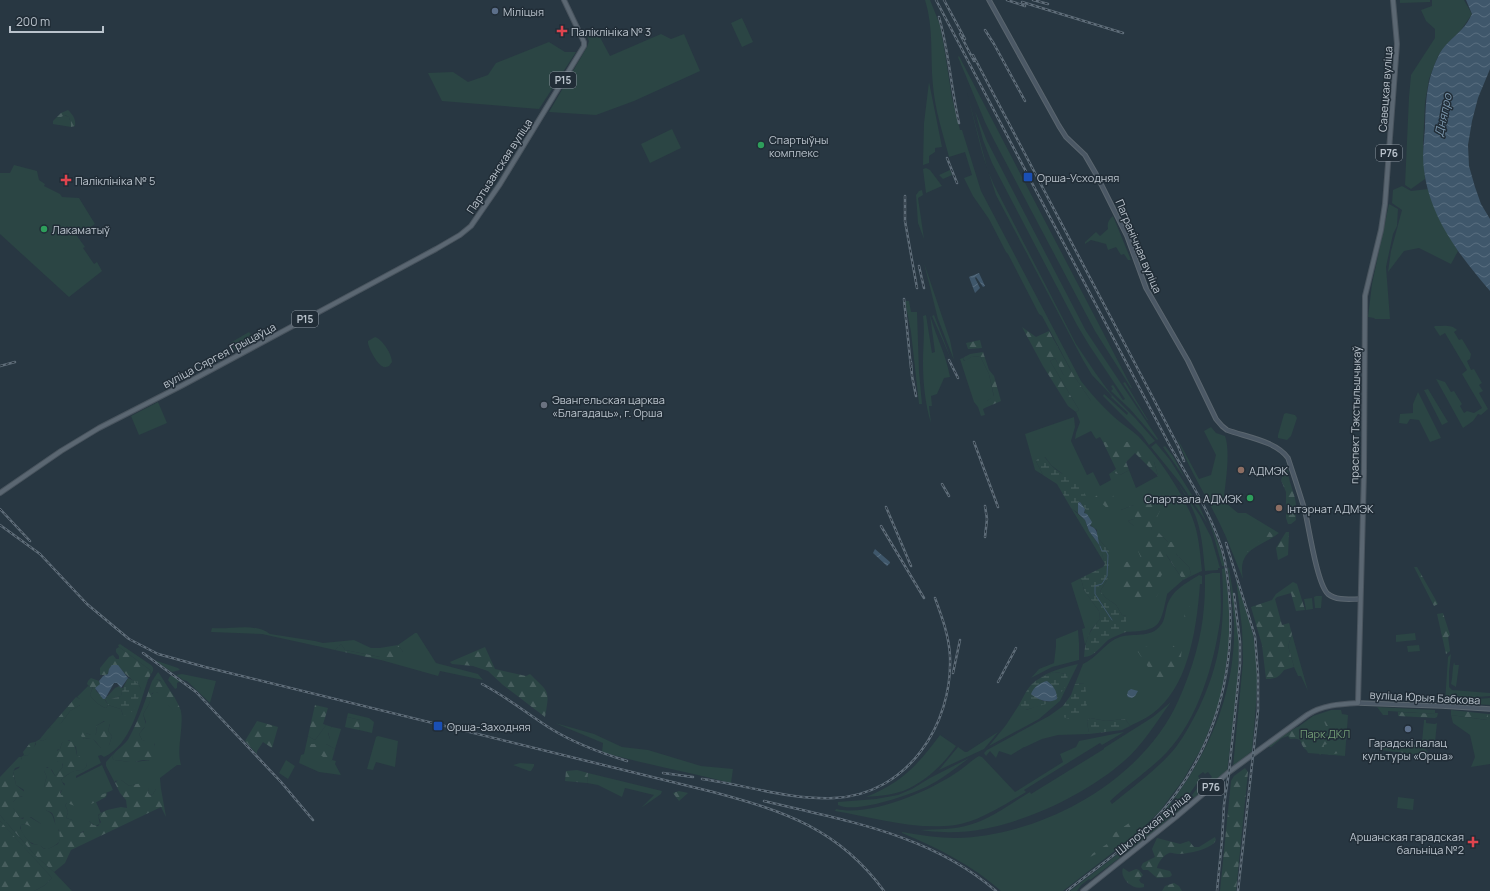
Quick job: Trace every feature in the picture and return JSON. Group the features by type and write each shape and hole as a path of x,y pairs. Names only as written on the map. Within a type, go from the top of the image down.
{"main road":[{"name":"Партызанская вуліца","path":"471,226 500,184 584,46 584,42 564,0"},
{"name":"Пагранічная вуліца","path":"989,0 1059,126 1066,137 1085,155 1096,174 1127,236 1146,288 1188,361 1218,421 1227,430 1268,443 1281,450 1288,458 1304,511 1318,571 1326,592 1338,599 1360,599"},
{"name":"Савецкая вуліца","path":"1365,296 1381,230 1385,204 1397,44 1393,0"},
{"name":"вуліца Сяргея Грыцаўца","path":"0,493 61,451 99,428 183,385 460,236 471,226"},
{"name":"праспект Тэкстыльшчыкаў","path":"1358,703 1365,378 1365,296"},
{"name":"вуліца Юрыя Бабкова","path":"1358,703 1490,709"},
{"name":"Шклоўская вуліца","path":"1083,891 1176,817 1229,772 1307,715 1327,706 1358,703"}],"green space":[{"path":"925,0 930,0 940,25 952,98 960,130 962,130 981,191 1081,381 1105,409 1138,436 1153,453 1176,485 1188,507 1194,523 1199,544 1202,571 1187,578 1191,574 1189,567 1176,554 1177,542 1168,542 1160,534 1167,556 1183,580 1167,594 1160,620 1158,624 1150,629 1126,632 1126,616 1122,615 1116,605 1106,598 1100,591 1109,577 1109,551 1097,537 1097,530 1089,524 1086,518 1085,509 1090,511 1065,476 1051,465 1045,457 1036,461 1043,475 1035,470 1025,434 1074,417 1075,427 1071,441 1087,475 1093,472 1100,486 1111,480 1109,474 1112,472 1120,475 1129,470 1136,488 1158,476 1154,462 1120,443 1103,442 1100,437 1096,439 1091,431 1075,439 1080,422 1076,412 1079,410 1050,361 1055,358 1063,374 1091,401 1074,376 1042,316 1039,314 989,219 973,196 964,178 972,175 965,152 949,157 934,95 931,32","holes":["1134,505 1155,520 1151,530 1134,526 1128,521 1134,519 1136,513 1121,510"]},
{"path":"1400,0 1430,0 1430,2 1400,3"},
{"path":"1432,0 1464,0 1472,14 1461,30 1445,46 1438,56 1429,79 1425,102 1423,144 1425,179 1411,189 1405,185 1411,75 1435,38 1435,29 1426,21 1421,10 1432,6"},
{"path":"742,18 753,42 742,47 731,23"},
{"path":"596,30 610,56 661,34 671,39 684,34 700,71 634,101 596,115 549,112 587,47 589,41 587,36"},
{"path":"549,42 565,52 576,52 539,109 442,101 428,73 453,72 468,82 488,75 496,63"},
{"path":"959,56 1132,388 1095,331 995,142 985,122 958,57"},
{"path":"929,82 942,147 935,148 935,152 929,156 929,163 923,165 924,123"},
{"path":"967,93 987,168 982,152"},
{"path":"68,110 74,117 75,126 71,127 69,117 65,115 59,118 59,125 53,124 53,121 61,113"},
{"path":"975,111 987,141 1086,331 1158,439 1157,440 1130,409 1111,391 1113,389 1111,386 1113,385 1123,400 1125,399 1077,325 992,163 983,140"},
{"path":"64,115 69,117 71,127 59,125 59,118"},
{"path":"672,129 681,148 650,163 641,144"},
{"name":"Лакаматыў","path":"14,165 37,171 39,180 45,184 44,186 60,194 62,197 79,198 95,224 77,236 94,264 97,262 102,271 69,297 0,234 0,173 10,173"},
{"path":"926,168 930,170 942,186 926,193 923,169"},
{"path":"950,170 952,175 943,179 939,175"},
{"path":"989,173 1076,344 1110,393 1155,441 1149,445 1142,435 1103,396 1104,394 1127,415 1128,413 1111,397 1112,396 1092,375 1083,360 996,195"},
{"path":"1402,186 1411,191 1428,189 1437,213 1458,251 1451,264 1419,248 1404,251 1388,272 1391,251 1402,210 1392,203 1393,190"},
{"path":"922,190 923,195 918,198 924,239 918,223 916,195"},
{"path":"1389,204 1398,209 1397,226 1393,234 1386,267 1390,319 1375,319 1368,317 1372,284"},
{"path":"1113,216 1131,260 1128,260 1124,254 1121,255 1116,247 1108,250 1106,244 1091,240 1085,244 1085,242 1096,232 1100,236 1108,229 1108,222"},
{"path":"924,263 950,340 954,360 938,319"},
{"path":"905,301 909,301 911,312 917,312 919,372 922,404 919,404 911,332"},
{"path":"926,315 932,353 935,352 930,315 950,377 944,378 937,394 931,396 932,406 929,406 931,423 923,377 923,316"},
{"path":"934,315 951,359 932,316"},
{"path":"1450,326 1457,330 1454,332 1459,340 1462,339 1471,354 1470,359 1467,361 1471,370 1474,369 1482,383 1479,385 1483,391 1479,393 1488,409 1481,415 1478,414 1473,421 1463,428 1436,379 1445,382 1451,392 1454,391 1462,404 1460,406 1464,413 1467,411 1474,413 1482,408 1462,374 1467,370 1445,333 1440,336 1434,327"},
{"path":"1022,327 1036,337 1049,331 1074,376 1091,401 1081,399 1063,374 1055,358 1050,361 1079,410 1076,412 1068,406 1043,366"},
{"path":"249,332 255,339 235,350 230,343"},
{"path":"375,337 381,341 392,359 389,366 383,367 380,365 371,351 368,341"},
{"path":"980,340 982,348 968,349 966,343"},
{"path":"983,352 989,370 994,376 1001,401 987,407 987,401 994,396 989,374 980,356 971,357 965,361 963,358 970,354"},
{"path":"980,356 989,374 994,397 987,401 987,407 983,409 985,415 981,416 978,407 974,402 960,359 963,358 964,361 971,357"},
{"path":"1125,382 1148,420 1123,383"},
{"path":"1428,389 1448,422 1442,425 1424,390"},
{"path":"1418,392 1441,438 1430,442 1419,420 1410,419 1407,424 1399,423 1400,414 1413,413 1413,404"},
{"path":"158,402 167,423 139,435 131,416"},
{"path":"1284,414 1295,415 1297,418 1291,436 1287,440 1278,438"},
{"path":"1211,427 1216,433 1225,436 1227,443 1227,470 1223,504 1227,504 1238,513 1246,513 1279,533 1252,550 1247,555 1243,561 1243,579 1222,529 1191,470 1177,438 1199,479 1211,475 1216,455 1204,431"},
{"path":"1103,442 1137,442 1154,462 1158,476 1135,453 1126,462 1129,470 1120,475 1112,472 1116,469"},
{"path":"1156,443 1170,460 1198,503 1207,523 1181,484 1151,447"},
{"path":"1165,446 1173,456 1186,480 1163,447"},
{"path":"1041,454 1058,471 1065,475 1075,477 1089,501 1090,512 1085,509 1080,502 1078,503 1078,513 1071,508 1057,484 1043,475 1036,461"},
{"path":"1285,468 1287,468 1288,471 1296,503 1296,520 1291,524 1288,524 1286,518 1286,492 1281,480"},
{"path":"1178,483 1200,516 1211,537 1220,568 1218,568 1218,570 1205,571 1202,540 1196,517"},
{"path":"1112,489 1115,506 1109,510 1095,497 1102,491"},
{"path":"1146,492 1164,502 1151,530 1136,530 1128,521 1134,519 1135,514 1125,515 1121,510 1134,505"},
{"path":"1071,508 1085,520 1089,531 1100,546 1105,564"},
{"path":"1206,512 1220,548 1225,566 1222,566"},
{"path":"1267,531 1273,536 1267,540 1259,541 1252,546 1248,552 1244,552 1247,544 1252,538"},
{"path":"1286,532 1289,532 1288,555 1278,560 1276,548"},
{"path":"1159,533 1168,542 1178,542 1181,546 1176,554 1189,567 1191,574 1183,580 1166,554 1163,573 1159,579 1160,589 1156,598 1138,604 1133,599 1125,598 1127,592 1123,590 1120,584 1126,577 1135,572 1122,566 1125,562 1136,561 1141,558 1138,551 1137,541"},
{"path":"1097,537 1109,551 1109,577 1100,591 1106,598 1116,605 1122,615 1126,616 1126,632 1108,640 1094,653 1088,657 1084,657 1088,636 1100,619 1099,611 1084,590 1081,578 1103,567 1105,564"},
{"path":"1414,567 1417,567 1438,604 1434,606"},
{"path":"1225,568 1229,605 1229,643 1225,674 1218,707 1202,747 1183,780 1160,811 1138,833 1063,891 1001,891 966,865 929,845 902,833 956,838 989,835 1023,827 1056,814 1087,798 1116,778 1142,755 1163,728 1179,699 1188,677 1199,641 1205,598 1205,575 1220,573 1221,609 1214,655 1196,707 1188,724 1167,752 1110,801 1112,804 1137,784 1162,763 1176,747 1191,723 1207,690 1213,673 1220,640 1223,606 1222,569"},
{"path":"1228,568 1238,625 1239,660 1237,692 1227,772 1194,798 1192,795 1198,787 1202,789 1207,785 1206,782 1212,777 1208,772 1205,774 1203,772 1198,776 1200,779 1188,796 1191,800 1188,802 1174,803 1176,801 1174,799 1200,759 1219,716 1226,694 1234,647 1234,623"},
{"path":"1199,575 1202,576 1202,584 1200,584 1194,633 1185,667 1170,696 1156,711 1130,726 1125,719 1106,721 1090,718 1087,721 1089,734 1058,735 1042,739 1011,755 999,751 996,758 990,751 986,756 984,753 987,750 1049,716 1063,706 1063,717 1085,683 1075,684 1083,664 1093,658 1105,646 1115,639 1125,636 1147,634 1156,630 1163,622 1169,600 1172,596 1180,588"},
{"path":"1081,578 1084,590 1099,611 1100,619 1091,630 1085,645 1082,629 1085,628 1071,583"},
{"path":"1236,579 1253,635 1257,664 1257,678 1252,751 1233,767 1243,662 1242,628"},
{"path":"1293,582 1297,584 1305,610 1296,611 1291,593 1275,599 1282,625 1289,623 1292,634 1288,646 1294,667 1284,670 1277,677 1266,679 1262,645 1251,607 1272,600 1276,594"},
{"path":"1322,596 1321,608 1315,608 1314,597"},
{"path":"1312,598 1313,609 1306,610 1304,599"},
{"path":"1182,600 1187,600 1190,608 1185,620"},
{"path":"1443,613 1450,635 1448,637 1450,651 1446,654 1437,614"},
{"path":"212,628 257,628 270,634 323,643 354,640 371,648 380,648 380,657 345,650 341,644 335,650 262,634 211,632"},
{"path":"1078,630 1079,660 1052,667 1031,678 1039,669 1054,663 1056,639"},
{"path":"417,633 436,663 478,674 483,680 440,671 438,676 381,660 392,659 403,652 398,645"},
{"path":"1415,633 1416,640 1396,642 1396,635"},
{"path":"1292,634 1308,691 1301,676 1298,676 1294,667 1288,646"},
{"path":"1177,642 1182,646 1180,669 1176,675 1156,679 1136,649 1137,645 1153,648 1155,661 1161,658 1167,660 1170,650"},
{"path":"120,644 151,665 153,667 153,671 151,674 150,670 119,647 118,645"},
{"path":"341,644 345,650 380,657 380,648 398,645 403,652 407,653 406,659 381,660 335,650"},
{"path":"1419,645 1420,651 1408,652 1407,646"},
{"path":"119,647 150,670 150,676 145,682 136,682 116,665 111,666 107,675 100,675 100,668 109,657 113,655 116,659 119,659 116,649"},
{"path":"485,647 495,669 526,676 530,674 544,689 547,696 545,717 503,685 488,671 473,666 452,664 450,662"},
{"path":"1451,654 1449,687 1452,690 1490,693 1490,696 1451,699 1451,701 1490,698 1490,705 1445,702 1448,657"},
{"path":"154,660 178,668 180,670 172,672"},
{"path":"1454,662 1455,665 1459,665 1456,687 1451,684"},
{"path":"1078,664 1060,701 1039,719 989,746 1006,725 1019,705 1026,710 1057,699 1067,674 1054,672 1039,678 1048,673"},
{"path":"158,672 176,700 160,680 154,679 152,681"},
{"path":"1054,672 1067,674 1068,682 1057,699 1057,695 1031,694 1043,701 1053,702 1025,710 1019,705 1032,684 1040,678"},
{"path":"182,674 216,681 210,703 187,681 176,675"},
{"path":"170,676 173,676 181,681 177,683 177,688 175,689 168,680"},
{"path":"91,678 99,681 100,684 96,691 105,699 115,688 120,686 123,688 121,696 105,700 108,705 106,708 102,706 90,695 93,687 90,687 87,684"},
{"path":"128,678 137,682 141,689 133,710 127,715 123,715 121,709 108,705 105,699 121,696"},
{"path":"154,679 162,682 166,686 174,696 181,711 180,714 176,714 157,692 152,693 149,704 143,714 146,725 139,734 142,740 150,740 154,742 155,748 161,753 160,756 152,761 142,760 133,762 114,760 112,757 126,742 133,729"},
{"path":"148,680 133,723 121,743 104,757 101,755 98,756 101,763 76,776 76,778 102,765 113,790 106,793 106,797 96,802 101,813 98,815 100,824 95,826 89,821 84,831 76,833 76,826 72,820 66,818 68,812 65,805 67,803 60,794 65,784 61,781 69,773 84,769 87,764 77,755 76,747 69,740 62,743 60,749 57,750 57,761 62,762 63,767 55,776 52,770 47,767 44,771 47,777 44,793 46,810 52,815 59,831 59,842 47,849 30,842 22,833 21,825 24,824 31,826 41,824 31,817 20,818 12,807 13,802 17,797 22,797 24,790 16,785 13,771 19,768 22,759 21,757 24,755 27,756 36,744 35,742 40,739 43,741 47,738 51,727 48,729 56,720 56,724 61,723 70,711 80,705 80,699 77,697 88,686 93,686 90,695 97,703 106,708 108,705 121,709 123,715 141,689 137,682 142,683","holes":["104,721 110,724 108,731 112,736 109,745 101,748 92,738 83,739 86,733 95,735 97,732 96,726"]},
{"path":"1085,683 1087,705 1075,721 1063,717 1063,706 1071,695 1075,684"},
{"path":"155,691 162,696 176,712 179,714 181,711 182,724 179,752 181,765 177,765 160,778 161,789 156,789 153,794 150,795 148,793 149,789 141,785 137,784 129,786 121,780 115,781 115,783 106,766 106,762 114,753 112,757 114,760 132,762 149,761 155,744 142,740 139,734 144,728 146,722 143,714 149,704 150,696"},
{"path":"76,697 80,699 80,705 70,711 61,723 57,725 56,720"},
{"path":"1171,702 1131,755 1086,789 1063,801 1040,812 991,828 941,832 920,830 957,828 985,819 1030,792 1031,794 1104,749 1153,717"},
{"path":"315,705 328,708 323,724 326,725 315,740 308,736"},
{"path":"1377,707 1435,710 1435,713 1438,713 1437,717 1435,718 1435,714 1388,711 1388,715 1383,715"},
{"name":"Парк ДКЛ","path":"1331,710 1341,710 1342,714 1348,715 1345,756 1308,753 1300,738 1290,739 1287,735 1313,716"},
{"path":"1451,710 1488,714 1488,720 1451,715"},
{"path":"1398,712 1436,714 1435,718 1398,716"},
{"path":"348,713 369,718 374,722 372,733 359,730 360,720 347,717"},
{"path":"1488,714 1490,714 1490,764 1471,767 1475,757 1470,735 1453,723 1451,715 1487,720"},
{"path":"347,717 360,720 359,730 345,727"},
{"path":"1090,718 1106,721 1125,719 1130,726 1122,730 1089,734 1087,721"},
{"path":"1324,718 1335,722 1332,726 1326,726 1323,719"},
{"path":"107,720 110,723 108,731 112,736 106,749 101,748 92,739 84,739 81,736 83,732 95,735 97,732 96,726"},
{"path":"1424,720 1426,720 1426,723 1437,723 1435,742 1422,742"},
{"path":"257,721 278,727 272,748 263,742 257,751 257,754 245,741"},
{"path":"555,723 594,734 622,747 648,750 701,766 733,769 731,783 602,752 603,743"},
{"path":"326,725 332,727 328,733 330,739 338,739 335,749 326,744 308,756 323,756 329,762 332,760 336,761 335,764 341,775 319,772 299,763 301,755 304,754 308,736 315,740"},
{"path":"51,727 52,732 50,736 43,741 40,740 48,729"},
{"path":"332,727 341,729 338,739 330,739 328,732"},
{"path":"1297,727 1321,736 1331,737 1333,742 1324,745 1324,748 1338,750 1339,753 1329,755 1324,752 1320,755 1314,746 1312,746 1309,751 1306,750 1300,740 1288,736 1282,738 1269,747 1269,745"},
{"path":"998,732 984,749 939,770 958,747 967,752"},
{"path":"1124,732 1102,745 1100,743 1024,790 1026,792 1006,804 971,821 955,825 921,826 835,811 836,809 866,809 883,806 917,794 947,779 979,756 982,757 1015,792 1063,762 1060,754 1076,747 1079,741"},
{"path":"940,735 956,746 945,760 926,778 903,791 866,797 889,786 908,772"},
{"path":"378,736 398,741 395,767 376,762 373,770 367,769 376,737"},
{"path":"66,740 73,743 77,755 85,760 87,764 84,769 71,772 61,780 65,787 60,792 61,795 67,794 77,801 75,806 67,803 65,805 68,812 66,818 76,823 77,833 84,832 82,827 85,820 98,826 101,822 98,816 101,813 121,807 127,808 126,800 120,793 115,783 118,780 121,780 129,786 134,784 142,784 147,786 149,789 148,793 150,795 153,794 156,789 161,789 166,817 161,807 71,850 65,863 54,872 35,855 0,815 0,777 19,757 21,757 23,763 21,766 15,768 13,772 16,785 27,794 26,796 17,797 13,802 13,808 20,818 23,819 25,816 28,816 41,824 43,827 37,830 24,824 21,825 20,828 25,837 32,844 40,845 44,849 48,849 58,844 60,839 59,830 56,828 52,813 45,809 43,805 44,787 47,777 44,771 45,768 50,768 55,776 63,767 63,764 57,761 54,756 55,752 60,749 62,743"},
{"path":"35,742 35,746 31,752 27,756 24,755 23,752 30,743"},
{"path":"1380,743 1422,745 1431,756 1380,750"},
{"path":"310,744 326,744 335,749 332,760 329,763 322,756 308,756"},
{"path":"969,758 928,786 909,794 883,802 857,807 838,805 838,802 876,799 898,795"},
{"path":"286,760 295,766 288,779 279,773"},
{"path":"520,763 534,764 534,766 531,771 529,771 513,765"},
{"path":"1245,768 1248,772 1236,891 1220,891 1231,781 1234,776"},
{"path":"577,770 588,773 587,783 565,781 566,771"},
{"path":"588,773 662,791 661,794 641,808 654,795 625,788 622,797 598,785 587,783"},
{"path":"105,783 110,785 94,795 95,797 106,793 107,794 101,800 85,805 85,802 91,797 87,790 92,787 94,789 98,786 103,786"},
{"path":"679,791 688,793 679,801 673,793"},
{"path":"1398,797 1414,799 1413,810 1397,808"},
{"path":"1170,802 1172,806 1180,804 1185,805 1146,838 1090,880 1089,879 1081,885 1077,891 1070,891 1136,840 1152,824"},
{"path":"0,815 35,855 72,891 34,891 45,885 52,878 0,821"},
{"path":"1138,817 1143,820 1124,840 1080,862 1113,840 1110,836"},
{"path":"0,821 52,878 45,885 34,891 0,891"},
{"path":"1215,837 1216,840 1214,843 1205,848 1182,854 1170,853 1165,855 1157,868 1170,871 1172,875 1170,877 1157,878 1148,870 1143,870 1141,867 1143,863 1155,857 1152,849 1157,838 1180,844 1189,841 1194,847 1199,847"},
{"path":"1123,868 1129,872 1136,869 1139,870 1143,875 1139,880 1144,884 1144,887 1136,887 1128,883 1123,876"},
{"path":"1174,883 1179,886 1182,891 1162,891 1165,886"}],"water":[{"name":"Дняпро","path":"1466,0 1490,0 1490,69 1478,98 1468,145 1469,166 1475,187 1481,204 1490,219 1490,291 1458,250 1440,220 1427,188 1423,165 1426,100 1431,75 1443,49 1463,27 1472,14"},
{"path":"979,273 985,286 983,287 976,277 975,278 980,288 975,293 969,277"},
{"path":"1080,502 1085,509 1084,513 1087,514 1092,522 1090,526 1096,531 1100,546 1089,531 1085,520 1078,513 1078,503"},
{"path":"875,549 890,562 887,566 873,553"},
{"path":"112,665 118,665 128,678 121,688 117,683 114,683 105,699 103,699 95,688 100,684 99,681 103,676 108,674"},
{"path":"1047,681 1056,691 1057,699 1044,701 1031,694 1037,686"},
{"path":"1131,689 1138,691 1132,698 1128,697 1127,695 1128,691"}],"waterway":[{"path":"1100,546 1102,551 1106,551 1108,555 1107,576 1102,584 1095,586 1095,594 1112,620"}],"railway":[{"path":"936,0 1170,446 1192,483 1217,535 1222,549 1226,570 1230,606 1230,636 1227,665 1222,694 1214,722 1202,749 1188,775 1172,799 1152,822 1122,849 1067,891"},
{"path":"944,0 965,39"},
{"path":"1007,0 1025,6"},
{"path":"1033,0 1048,4"},
{"path":"1022,2 1123,33"},
{"path":"939,17 959,123"},
{"path":"985,30 1025,101"},
{"path":"960,34 974,61"},
{"path":"973,55 1151,394 1178,446 1184,461"},
{"path":"947,158 957,183"},
{"path":"905,196 905,221 917,288"},
{"path":"919,266 924,288"},
{"path":"904,299 911,368"},
{"path":"949,360 958,378"},
{"path":"0,366 15,362"},
{"path":"911,362 916,396"},
{"path":"974,442 998,507"},
{"path":"942,484 949,496"},
{"path":"985,506 987,519 985,537"},
{"path":"886,507 911,566"},
{"path":"0,509 30,541"},
{"path":"0,525 40,554 87,604 129,639 158,654 205,667 739,799 786,815 829,837 867,870 884,891"},
{"path":"881,526 924,598"},
{"path":"1226,543 1255,636 1258,675 1258,710 1238,891"},
{"path":"1217,891 1224,805 1229,772 1240,664 1240,642 1234,594"},
{"path":"702,779 801,797 834,798 860,794 883,784 904,770 920,752 934,730 943,707 949,682 950,656 947,634 935,598"},
{"path":"953,673 960,640"},
{"path":"998,682 1016,648"},
{"path":"143,653 196,692 281,782 313,820"},
{"path":"482,684 571,740 627,761"},
{"path":"663,773 693,777"},
{"path":"764,801 856,823 915,843 943,856 970,872 996,891"}],"place":[{"name":"Міліцыя","path":"495,11"},
{"name":"Паліклініка № 3","path":"562,31"},
{"name":"Спартыўны комплекс","path":"761,145"},
{"name":"Орша-Усходняя","path":"1028,177"},
{"name":"Паліклініка № 5","path":"66,180"},
{"name":"Лакаматыў","path":"44,229"},
{"name":"Эвангельская царква «Благадаць», г. Орша","path":"544,405"},
{"name":"АДМЭК","path":"1241,470"},
{"name":"Спартзала АДМЭК","path":"1250,498"},
{"name":"Інтэрнат АДМЭК","path":"1279,508"},
{"name":"Орша-Заходняя","path":"438,726"},
{"name":"Гарадскі палац культуры «Орша»","path":"1408,729"},
{"name":"Аршанская гарадская бальніца №2","path":"1473,842"}]}
